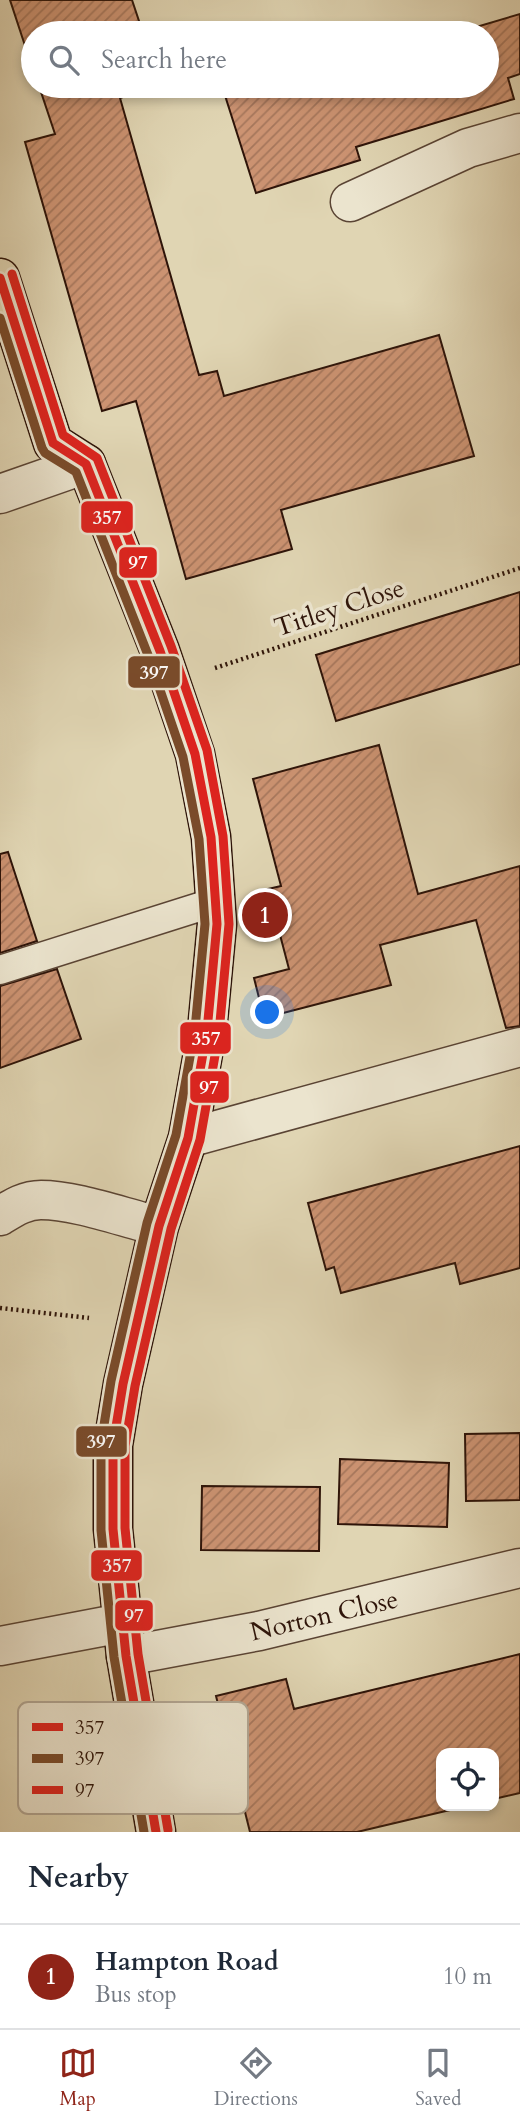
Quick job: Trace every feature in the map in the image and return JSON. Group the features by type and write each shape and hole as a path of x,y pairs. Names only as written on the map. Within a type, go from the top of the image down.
{"main road":[{"path":"0,278 53,443 86,464 171,683 195,754 211,837 217,924 207,1031 188,1138 159,1226 123,1384 113,1446 113,1530 124,1640 134,1702"},
{"path":"153,1814 156,1832"}],"street":[{"path":"349,202 468,148 520,133"},
{"path":"0,494 86,464"},
{"path":"188,1138 520,1047"},
{"path":"0,1216 18,1205 40,1200 159,1226"},
{"name":"Norton Close","path":"0,1646 259,1631 520,1568"}],"lane":[{"path":"0,970 215,902"}],"path":[{"name":"Titley Close","path":"171,683 520,568"},
{"path":"0,1308 89,1318"}],"building":[{"path":"10,0 132,0 139,21 21,21 21,33"},
{"path":"520,14 520,74 508,78 514,99 356,147 360,160 256,193 226,98 499,98 499,21 496,21"},
{"path":"43,98 120,98 199,375 217,371 224,396 439,335 474,456 281,510 292,549 186,579 136,401 102,411 25,142 55,134"},
{"path":"520,592 520,664 336,721 316,655"},
{"path":"379,745 418,894 520,866 520,1026 506,1028 476,920 380,945 391,985 264,1018 254,978 289,969 268,889 281,886 253,779"},
{"path":"8,852 37,941 0,953 0,854"},
{"path":"57,969 81,1039 0,1068 0,986"},
{"path":"520,1146 520,1268 460,1284 455,1263 341,1293 334,1267 326,1270 308,1203"},
{"path":"520,1433 520,1500 466,1501 465,1434"},
{"path":"340,1459 449,1463 447,1527 338,1524"},
{"path":"202,1486 320,1487 319,1551 201,1550"},
{"path":"520,1654 520,1793 499,1798 499,1748 436,1748 436,1811 446,1811 357,1832 250,1832 246,1814 248,1814 248,1702 218,1702 216,1696 286,1679 294,1709"}],"transit line":[{"name":"97","path":"12,274 63,435 97,458 171,646 207,750 223,836 229,924 219,1033 200,1140 171,1229 135,1386 125,1446 125,1528 138,1654 146,1702"},
{"name":"357","path":"0,278 53,443 86,464 160,651 195,754 211,837 217,924 207,1031 188,1138 159,1226 123,1384 113,1445 113,1529 126,1656 134,1702"},
{"name":"397","path":"0,318 42,448 45,453 76,472 148,655 183,757 199,839 205,924 195,1029 176,1135 147,1223 111,1381 101,1444 101,1530 114,1657 122,1702"},
{"name":"397","path":"141,1814 144,1832"},
{"name":"357","path":"153,1814 156,1832"},
{"name":"97","path":"165,1814 168,1830"}],"place":[{"name":"Hampton Road","path":"265,915"}]}
